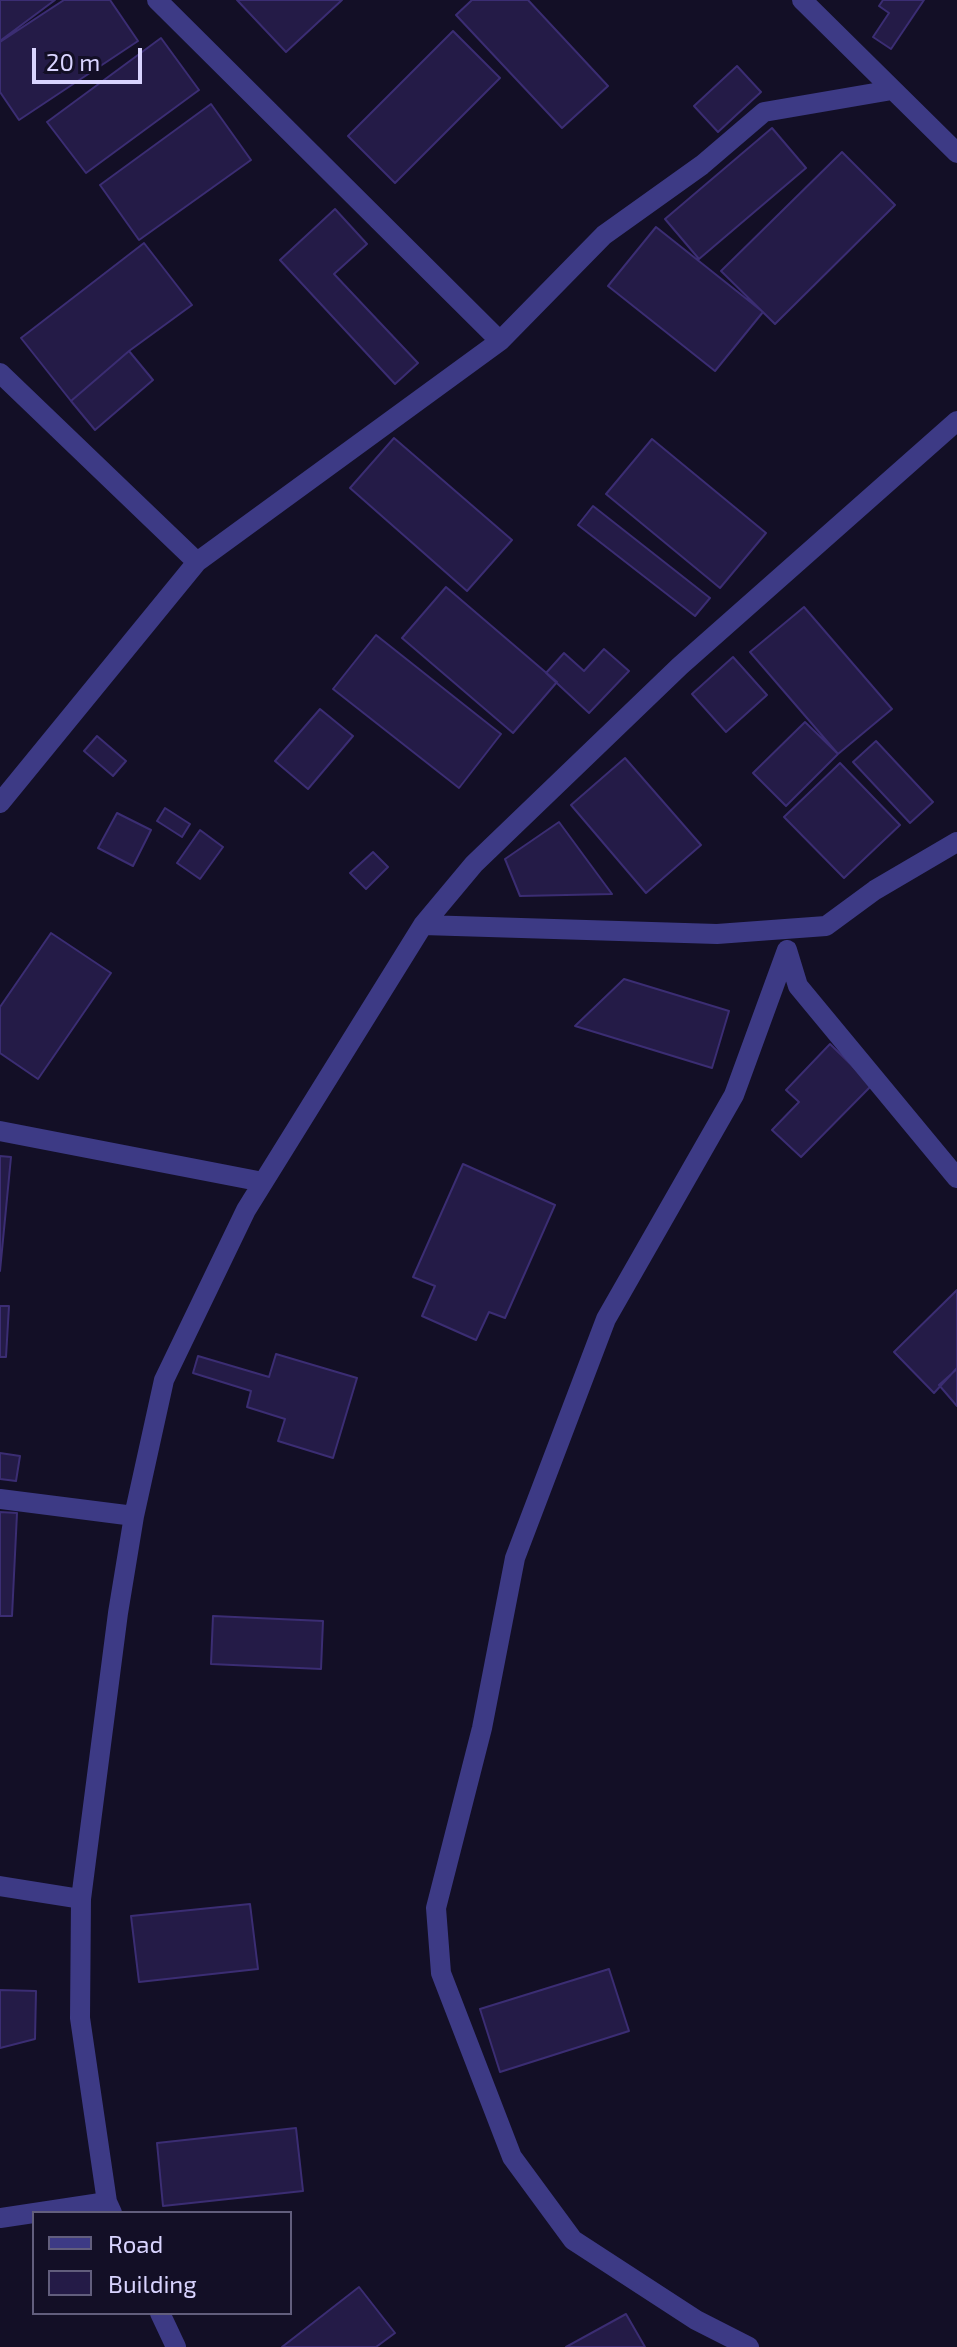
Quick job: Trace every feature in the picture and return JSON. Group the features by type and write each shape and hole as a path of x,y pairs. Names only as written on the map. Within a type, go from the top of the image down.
{"street":[{"path":"157,0 500,341"},
{"path":"802,0 957,153"},
{"path":"3,794 197,562 500,341 604,235 702,165 764,112 892,90"},
{"path":"0,373 197,562"},
{"path":"70,2211 110,2207 80,2018 81,1899 118,1613 134,1516 164,1380 246,1210 423,925 474,864 680,666 957,421"},
{"path":"423,925 717,934 826,926 875,890 957,842"},
{"path":"749,2347 696,2320 573,2240 512,2157 441,1973 436,1908 482,1728 515,1558 606,1319 734,1095 787,950 798,986 957,1178"},
{"path":"0,1131 263,1182"},
{"path":"0,1499 134,1516"},
{"path":"0,1886 81,1899"},
{"path":"0,2218 32,2215"},
{"path":"161,2315 176,2347"}],"building":[{"path":"0,0 55,0 0,41"},
{"path":"64,0 110,0 138,41 19,120 0,92 0,42"},
{"path":"237,0 342,0 286,52"},
{"path":"472,0 528,0 608,86 562,128 456,15"},
{"path":"883,0 924,0 891,49 873,37 889,13 879,6"},
{"path":"453,31 500,78 395,183 348,136"},
{"path":"161,38 199,90 86,173 47,122"},
{"path":"737,66 761,92 718,132 694,106"},
{"path":"211,104 251,160 139,240 100,185"},
{"path":"772,128 806,168 699,259 665,219"},
{"path":"842,152 895,205 775,324 721,271"},
{"path":"335,209 367,244 334,274 418,363 395,384 280,260"},
{"path":"656,227 763,312 715,371 608,286"},
{"path":"144,243 192,305 129,351 71,401 21,338"},
{"path":"129,351 153,380 95,430 71,401"},
{"path":"394,438 512,540 467,591 350,488"},
{"path":"652,439 766,533 720,588 606,494"},
{"path":"593,506 710,598 695,616 578,525"},
{"path":"446,587 557,682 513,733 402,638"},
{"path":"804,607 892,709 838,754 750,652"},
{"path":"376,635 501,734 459,788 333,689"},
{"path":"604,649 629,671 589,713 546,673 564,653 584,671"},
{"path":"733,657 767,695 726,732 692,694"},
{"path":"320,709 353,736 308,789 275,761"},
{"path":"805,722 838,754 786,806 753,773"},
{"path":"97,736 126,761 113,776 84,751"},
{"path":"876,741 933,802 910,823 853,762"},
{"path":"625,758 701,845 646,893 571,805"},
{"path":"840,763 900,825 844,878 784,817"},
{"path":"165,808 190,824 182,837 157,821"},
{"path":"117,813 151,830 133,866 98,848"},
{"path":"559,822 612,894 520,896 505,859"},
{"path":"200,830 223,847 200,879 177,863"},
{"path":"373,852 388,867 366,889 350,873"},
{"path":"51,933 111,973 38,1079 0,1053 0,1007"},
{"path":"624,979 729,1011 712,1068 575,1026"},
{"path":"830,1044 872,1085 801,1157 772,1130 799,1102 786,1090"},
{"path":"0,1156 11,1157 0,1271"},
{"path":"463,1164 555,1205 505,1318 489,1312 476,1340 422,1316 435,1286 413,1277"},
{"path":"957,1290 957,1368 934,1393 894,1352"},
{"path":"0,1306 9,1306 6,1357 0,1357"},
{"path":"276,1354 357,1378 333,1458 278,1441 285,1419 247,1407 251,1391 193,1373 198,1356 269,1377"},
{"path":"957,1369 957,1406 939,1385"},
{"path":"0,1453 20,1456 16,1481 0,1479"},
{"path":"0,1512 17,1513 12,1616 0,1616"},
{"path":"213,1616 323,1621 321,1669 211,1664"},
{"path":"250,1904 258,1969 139,1982 131,1916"},
{"path":"609,1969 629,2031 500,2072 480,2009"},
{"path":"0,1990 36,1991 35,2039 0,2048"},
{"path":"296,2128 303,2191 163,2206 157,2143"},
{"path":"359,2287 395,2333 376,2347 282,2347"},
{"path":"626,2314 645,2347 566,2347"}]}
